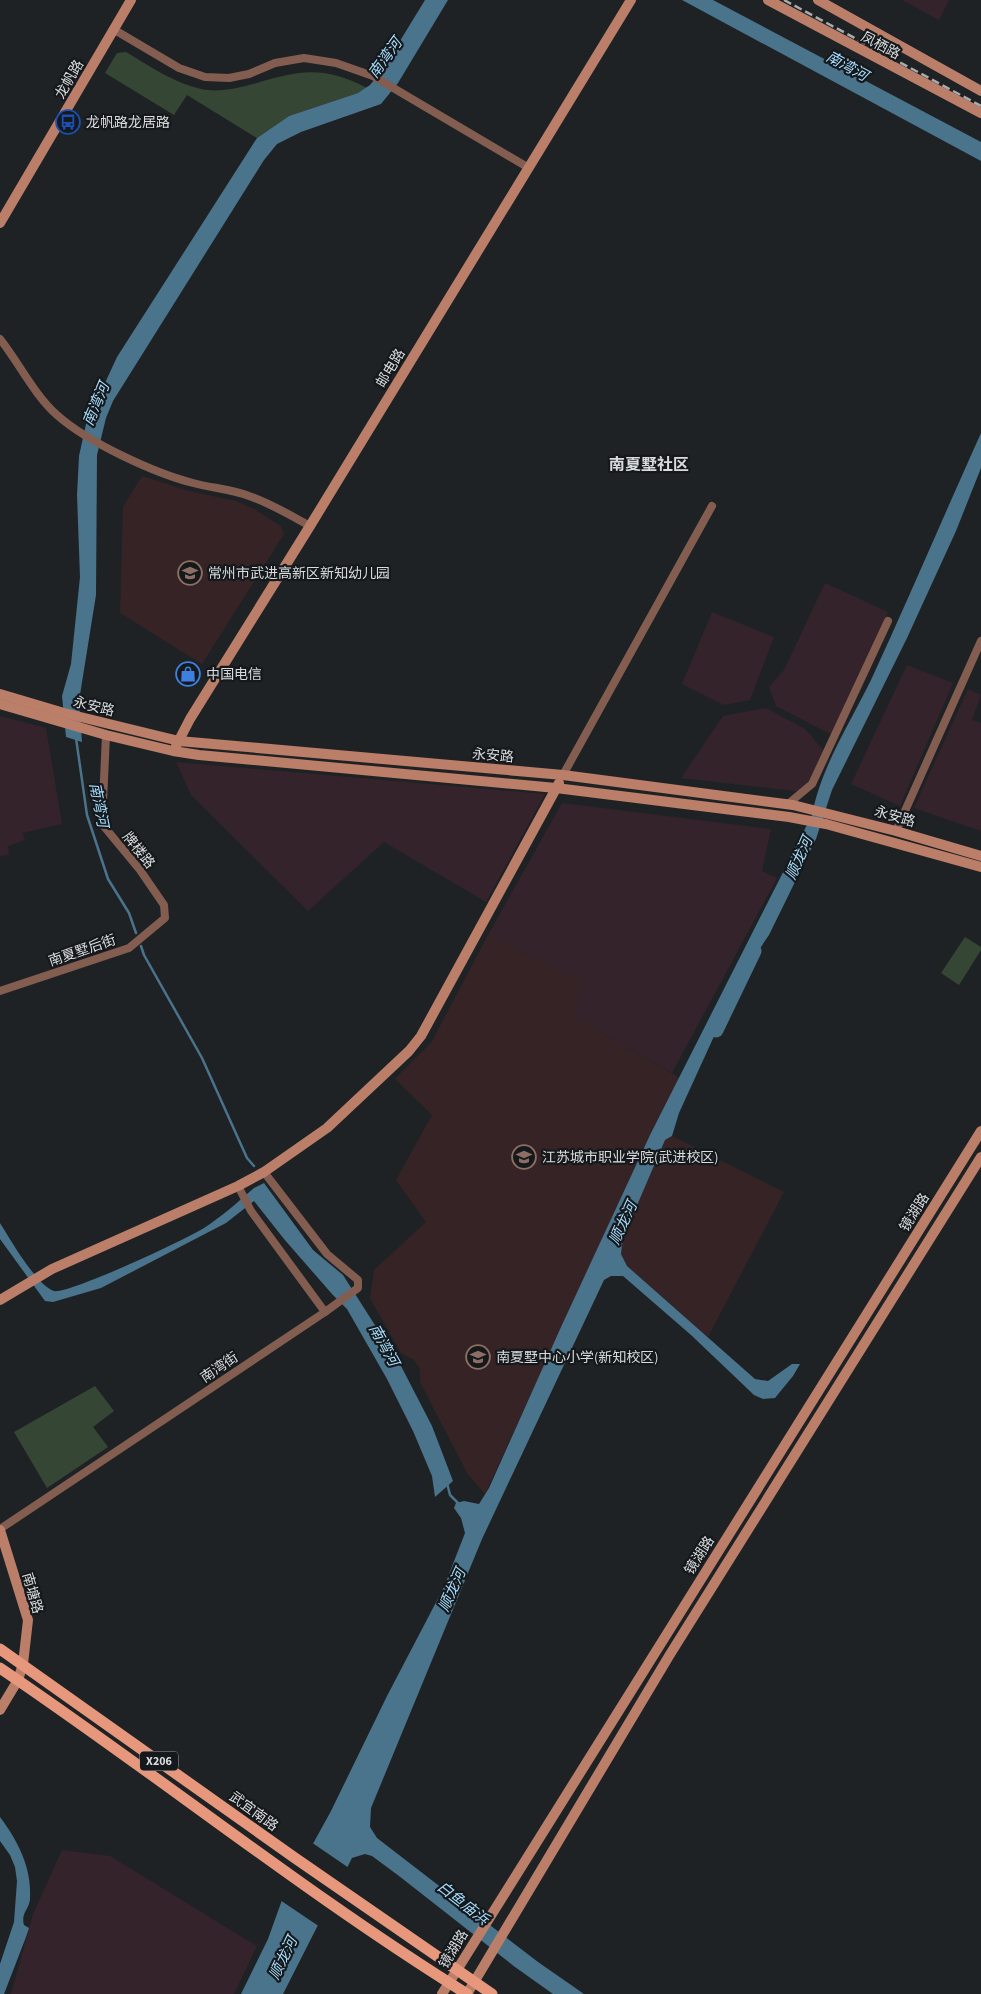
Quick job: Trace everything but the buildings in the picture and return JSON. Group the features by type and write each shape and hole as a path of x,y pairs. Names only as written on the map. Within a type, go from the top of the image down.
{"main road":[{"name":"武宜南路","path":"0,1649 331,1884 492,1994"},
{"name":"X206","path":"0,1668 286,1874 467,1994"}],"street":[{"name":"龙帆路","path":"0,223 113,29 132,0"},
{"name":"邮电路","path":"173,751 190,719 631,0"},
{"name":"凤栖路","path":"768,0 981,113"},
{"name":"凤栖路","path":"818,0 981,90"},
{"path":"113,29 179,68 205,77 229,78 249,74 275,63 304,58 336,63 373,76 529,168"},
{"path":"0,339 17,360 37,392 57,415 83,433 153,469 193,483 250,496 310,526"},
{"path":"0,1300 52,1268 239,1190 327,1128 409,1051 421,1036 712,506"},
{"path":"791,804 812,784 888,622"},
{"path":"896,831 981,641"},
{"name":"永安路","path":"0,694 92,725 179,741 563,775 791,804 831,813 981,856"},
{"name":"永安路","path":"0,704 65,717"},
{"name":"永安路","path":"92,725 106,735 173,751 556,788 788,817 826,824 981,867"},
{"name":"牌楼路","path":"106,735 102,824 150,884 164,905 165,918"},
{"name":"南夏墅后街","path":"0,991 129,948 165,918"},
{"name":"镜湖路","path":"442,1994 472,1943 981,1131"},
{"name":"镜湖路","path":"467,1994 669,1656 981,1157"},
{"name":"南湾街","path":"0,1529 358,1288 358,1280 327,1254 264,1172"},
{"path":"239,1190 251,1212 325,1312"},
{"name":"南塘路","path":"0,1529 28,1620 23,1664 18,1680 0,1710"}],"shaded area":[{"path":"902,0 949,0 939,20"},
{"name":"常州市武进高新区新知幼儿园","path":"142,476 189,491 236,501 254,509 281,526 284,534 202,664 120,613 123,507"},
{"path":"825,583 888,612 834,736 776,706 769,687 784,670"},
{"path":"712,612 774,637 750,700 724,705 682,684"},
{"path":"907,665 953,683 900,806 851,784"},
{"path":"968,689 981,695 972,720 981,723 981,831 914,808"},
{"path":"766,708 805,729 824,751 803,792 681,778 723,716"},
{"path":"0,716 46,728 62,824 22,833 25,840 8,846 9,855 0,856"},
{"path":"176,762 545,794 486,902 384,842 308,911 191,795"},
{"path":"562,803 771,829 762,871 777,878 672,1073 573,1017 582,982 488,935"},
{"name":"江苏城市职业学院(武进校区)","path":"488,935 583,982 574,1017 680,1078 650,1135 485,1494 467,1473 420,1382 420,1369 414,1360 401,1353 370,1298 374,1270 426,1222 396,1180 432,1115 395,1079 431,1043"},
{"name":"江苏城市职业学院(武进校区)","path":"672,1136 784,1192 708,1337 627,1266 621,1254 623,1238 665,1140"},
{"path":"62,1850 110,1856 257,1946 234,1994 11,1994 33,1914"}],"green space":[{"path":"126,52 171,78 201,89 215,90 243,87 287,75 312,72 338,76 367,88 358,93 289,116 257,138 187,95 174,115 105,73 117,53"},
{"path":"965,937 981,947 981,950 959,985 941,973"},
{"path":"95,1386 114,1411 93,1427 108,1447 47,1488 14,1432"}],"water":[{"path":"425,0 448,0 398,83 381,104 301,132 277,144 264,160 113,401 106,418 97,455 96,595 79,701 82,742 66,737 62,696 71,664 80,577 77,495 79,456 86,424 117,357 257,138 289,116 358,93 370,85 381,72"},
{"path":"682,0 713,0 981,142 981,161"},
{"path":"981,433 981,468 956,531 907,638 832,790 816,839 769,935 742,975 679,1113 672,1136 665,1140 623,1238 621,1254 627,1266 755,1379 768,1381 792,1364 800,1364 775,1398 763,1399 754,1395 691,1335 623,1276 611,1276 604,1280 482,1539 371,1808 370,1827 377,1838 538,1962 584,1994 553,1994 515,1967 399,1876 372,1856 365,1854 352,1858 283,1994 241,1994 268,1939 282,1900 331,1811 387,1696 444,1587 465,1533 461,1518 454,1508 456,1503 464,1501 479,1504 489,1488 650,1135 812,815 816,797 829,763 871,680"},
{"path":"264,1183 313,1250 343,1275 401,1366 432,1426 453,1481 435,1497 432,1476 413,1431 387,1379 347,1309 284,1239 254,1201 226,1223 101,1288 53,1302 45,1301 0,1239 0,1223 24,1261 40,1281 54,1291 63,1290 103,1276 193,1234 217,1219 254,1188"},
{"path":"0,1817 18,1845 29,1876 30,1888 30,1899 23,1921 24,1925 29,1928 4,1994 0,1994 0,1964 14,1922 17,1881 15,1867 10,1855 0,1841"}],"pier":[{"path":"311,1842 349,1868 320,1927 280,1900"}],"waterway":[{"name":"南湾河","path":"76,738 87,815 108,879 129,913 136,933"},
{"name":"南湾河","path":"141,946 144,955 202,1058 247,1158 254,1166"},
{"name":"顺龙河","path":"716,1030 754,951"},
{"name":"南湾河","path":"447,1483 450,1495 459,1504"}],"railway":[{"path":"784,0 981,106"}],"place":[{"name":"龙帆路龙居路","path":"68,122"},
{"name":"常州市武进高新区新知幼儿园","path":"190,573"},
{"name":"中国电信","path":"188,674"},
{"name":"江苏城市职业学院(武进校区)","path":"524,1157"},
{"name":"南夏墅中心小学(新知校区)","path":"478,1357"}],"district":[{"name":"南夏墅社区","path":"649,464"}],"water label":[{"name":"白鱼庙浜","path":"463,1903"}]}
